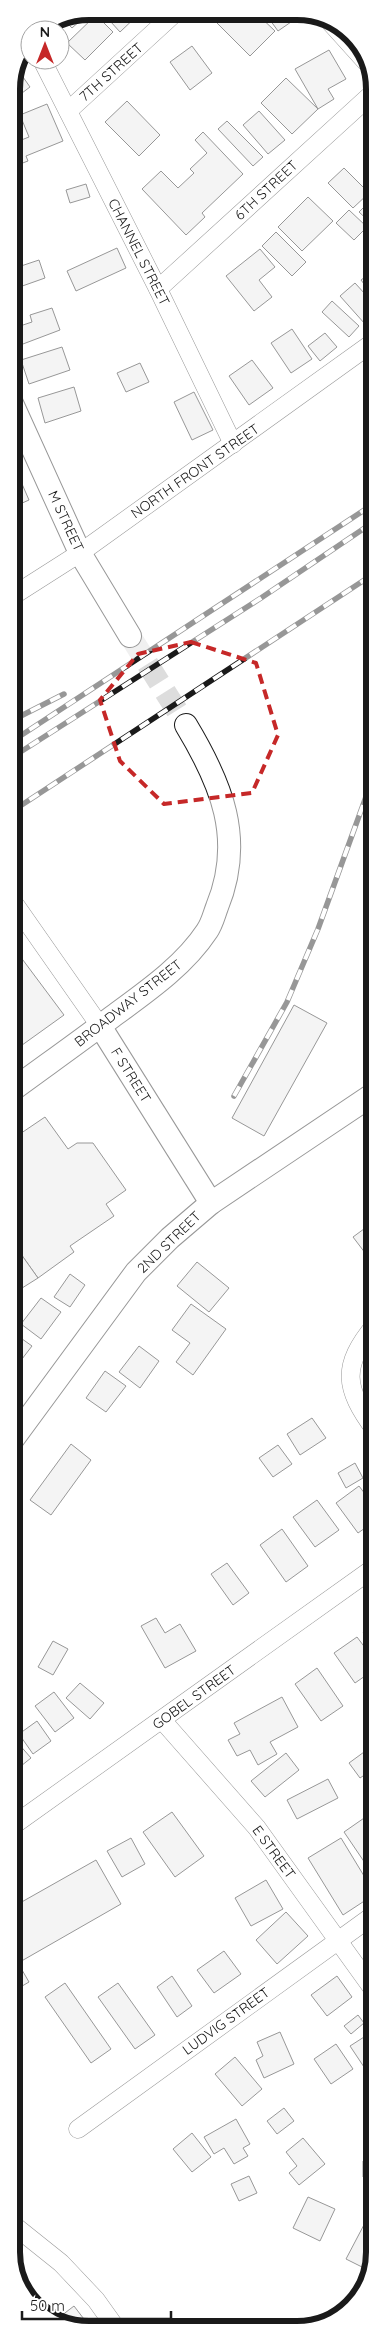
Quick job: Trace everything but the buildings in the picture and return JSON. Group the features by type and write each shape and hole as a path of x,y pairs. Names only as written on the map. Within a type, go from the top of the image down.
{"street":[{"name":"7TH STREET","path":"68,111 167,20"},
{"name":"CHANNEL STREET","path":"47,70 158,289 233,444"},
{"name":"6TH STREET","path":"158,289 366,98"},
{"name":"NORTH FRONT STREET","path":"20,591 80,553 366,348"},
{"name":"M STREET","path":"20,421 80,553 130,636"},
{"name":"BROADWAY STREET","path":"20,1084 144,994 185,958 208,930 224,890 230,853 228,824 221,794 208,761 186,725"},
{"name":"F STREET","path":"20,912 100,1026 211,1202"},
{"name":"2ND STREET","path":"20,1430 136,1272 170,1238 211,1202 366,1099"},
{"path":"366,1336 358,1345 350,1369 352,1391 366,1418"},
{"name":"GOBEL STREET","path":"20,1821 366,1573"},
{"name":"E STREET","path":"162,1720 257,1828 366,1980"},
{"name":"LUDVIG STREET","path":"78,2129 366,1920"},
{"path":"20,2230 61,2263 96,2300 111,2321"}],"highlighted area":[{"path":"191,642 256,663 278,735 252,793 164,804 120,761 100,700 138,654"}],"tunnel":[{"path":"130,636 186,725"}],"railway":[{"path":"20,736 366,509"},
{"path":"20,752 261,598 366,527"},
{"path":"20,806 366,579"},
{"path":"20,716 64,694"},
{"path":"234,1096 287,1002 318,929 366,797"}]}
